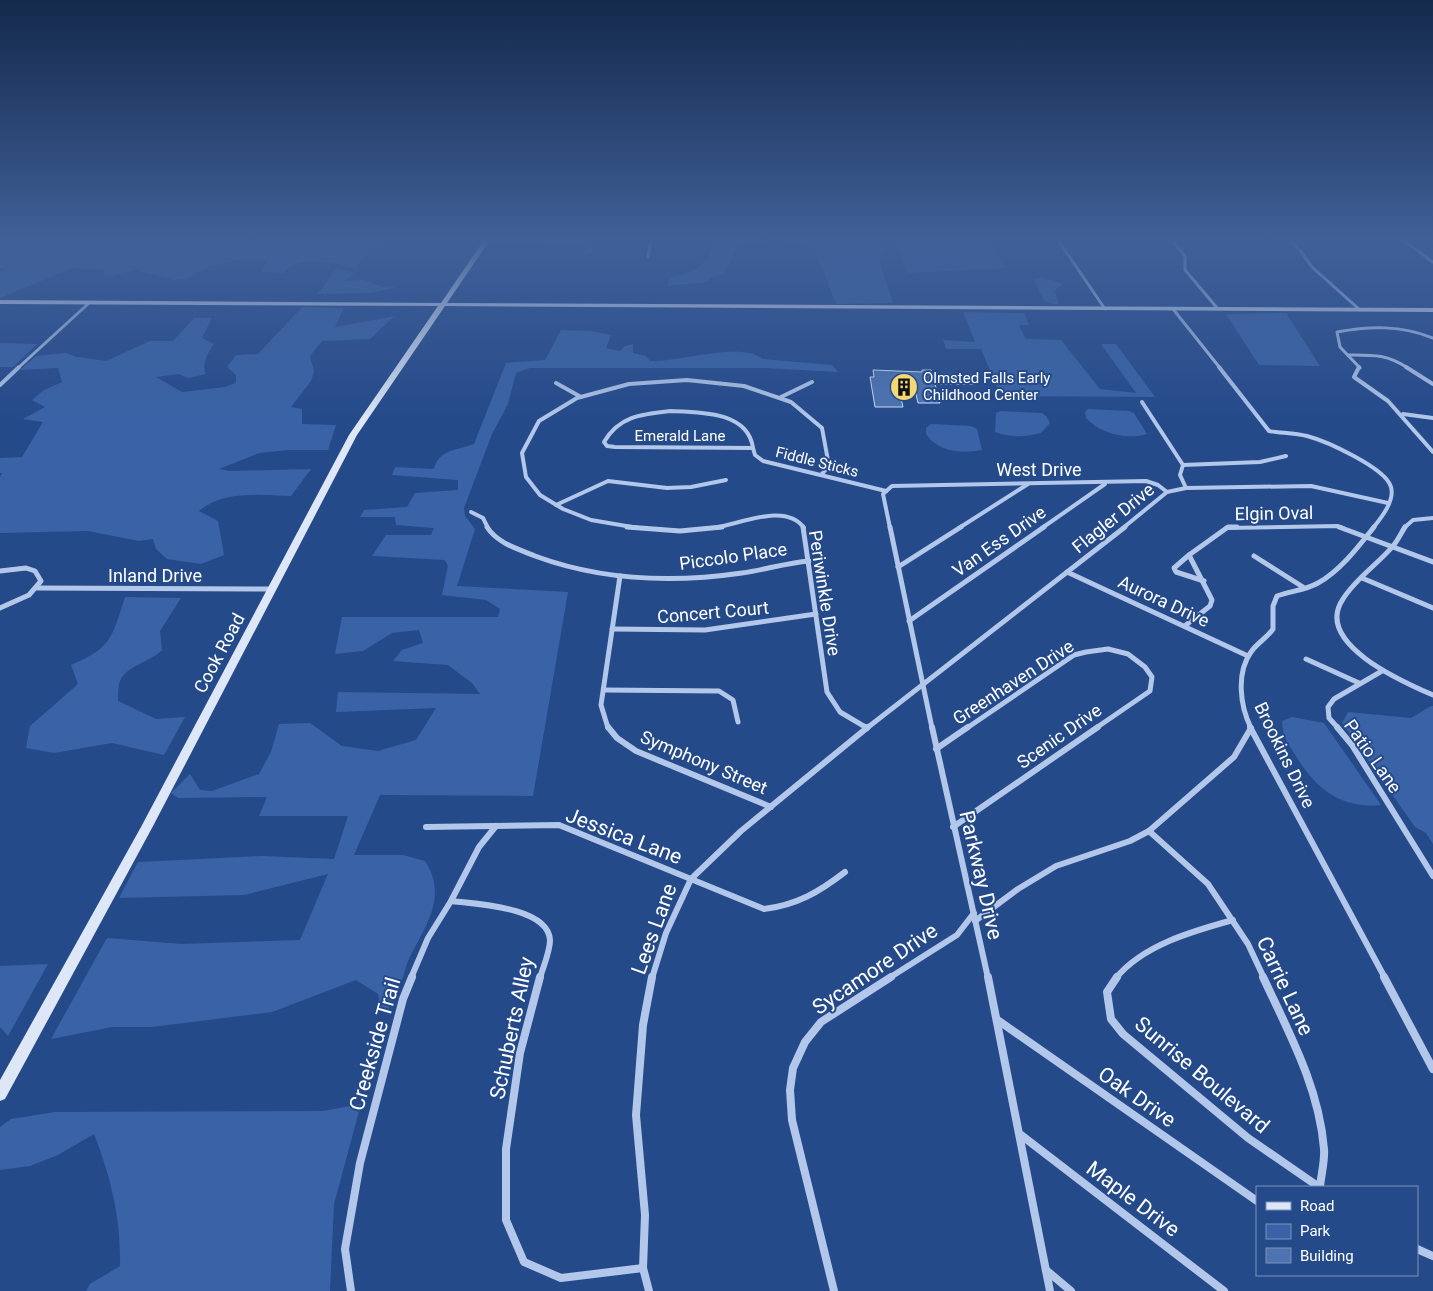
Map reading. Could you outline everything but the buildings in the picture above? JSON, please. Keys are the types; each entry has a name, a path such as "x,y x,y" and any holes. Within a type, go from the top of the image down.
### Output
{"street":[{"name":"Cook Road","path":"0,1094 154,812 353,435 411,348 447,300"},
{"path":"1099,300 1105,309"},
{"path":"1211,300 1218,309"},
{"path":"1349,300 1360,310"},
{"path":"0,302 1433,310"},
{"path":"0,385 89,303"},
{"path":"1173,309 1269,431 1314,438 1369,464 1391,485 1393,492 1386,511 1367,536 1324,579 1277,596 1271,610 1274,621 1273,629 1248,656"},
{"path":"1433,338 1418,331 1380,328 1337,332 1340,347 1360,368 1354,377 1379,391 1402,414 1433,452"},
{"path":"1348,355 1381,355 1392,358 1433,384"},
{"name":"Periwinkle Drive","path":"821,475 830,462 823,431 805,411 781,397 737,384 690,380 626,384 581,397 543,419 530,432 524,446 523,468 529,481 544,497 556,505 600,523 652,531 700,530 734,525 768,515 785,515 796,519 803,525 825,685 830,699 846,717 867,728"},
{"path":"781,397 812,382"},
{"path":"556,383 581,397"},
{"path":"1142,402 1182,464 1180,475 1186,488"},
{"name":"Fiddle Sticks","path":"607,446 604,442 606,436 622,422 654,413 687,411 709,413 732,420 748,430 752,438 755,455 763,460 886,491"},
{"path":"1402,414 1433,418"},
{"name":"Emerald Lane","path":"607,446 753,448"},
{"path":"1182,464 1260,462 1286,456"},
{"path":"556,505 600,483 608,481 622,481 667,488 691,487 726,480"},
{"name":"West Drive","path":"886,491 892,486 908,484 1153,482 1167,492"},
{"path":"898,567 1030,483"},
{"name":"Van Ess Drive","path":"909,621 1106,483"},
{"name":"Flagler Drive","path":"922,683 1067,572 1167,492 1186,488 1311,486 1388,503"},
{"name":"Parkway Drive","path":"886,491 884,494 909,621 998,1021 1050,1291"},
{"name":"Piccolo Place","path":"471,512 484,518 486,527 495,537 515,548 572,567 620,576 658,578 705,577 809,561"},
{"path":"1433,518 1420,518 1410,521 1393,546 1339,602 1336,615 1347,639 1382,671 1433,695"},
{"name":"Elgin Oval","path":"1204,581 1176,572 1174,568 1228,527 1337,526 1433,562"},
{"path":"1186,625 1210,606 1212,600 1204,581 1189,555"},
{"path":"1254,556 1303,587"},
{"path":"0,570 26,568 35,571 41,580 37,588 20,601 0,608"},
{"name":"Aurora Drive","path":"1067,572 1186,625 1248,656"},
{"name":"Symphony Street","path":"620,576 601,706 603,721 607,729 623,744 651,758 771,807"},
{"path":"1362,578 1433,608"},
{"name":"Inland Drive","path":"37,588 272,589"},
{"name":"Concert Court","path":"612,629 705,630 816,614"},
{"name":"Greenhaven Drive","path":"936,749 1074,655 1094,648 1110,648 1137,659"},
{"name":"Brookins Drive","path":"1248,656 1243,680 1243,709 1251,728 1433,1069"},
{"name":"Scenic Drive","path":"954,827 1150,691 1152,677 1146,667 1137,659"},
{"path":"1306,659 1359,683"},
{"name":"Patio Lane","path":"1382,671 1334,699 1328,707 1329,718 1352,745 1433,876"},
{"name":"Lees Lane","path":"650,1291 643,1268 645,1215 636,1115 643,1025 653,973 666,933 691,880 741,831 922,683"},
{"path":"604,690 719,691 733,700 738,722"},
{"path":"975,922 1018,889 1056,866 1130,841 1149,831 1234,757 1251,728"},
{"name":"Jessica Lane","path":"426,828 559,825 764,909 788,907 814,896 844,872"},
{"name":"Creekside Trail","path":"351,1291 345,1249 360,1164 403,999 428,938 451,901 479,847 496,826"},
{"name":"Carrie Lane","path":"1149,831 1208,884 1248,944 1306,1071 1318,1106 1324,1151 1320,1186"},
{"name":"Schuberts Alley","path":"451,901 488,904 536,918 546,927 550,941 520,1053 506,1149 506,1220 524,1262 561,1278 643,1268"},
{"name":"Sycamore Drive","path":"834,1291 792,1120 790,1090 793,1068 805,1042 821,1022 957,935 974,912"},
{"name":"Sunrise Boulevard","path":"1233,920 1204,928 1151,952 1120,973 1107,992 1111,1019 1123,1034 1158,1065 1248,1138 1319,1186"},
{"name":"Oak Drive","path":"998,1021 1256,1200"},
{"name":"Maple Drive","path":"1020,1135 1224,1291"},
{"path":"1418,1249 1433,1256"},
{"path":"1045,1270 1071,1291"}],"green space":[{"path":"835,300 892,300 893,303 836,304"},
{"path":"1045,300 1058,300 1059,304 1053,304"},
{"path":"302,307 344,308 335,327 395,316 370,339 322,341 310,356 314,372 311,381 291,407 302,409 302,424 336,425 328,450 289,450 259,453 219,469 230,471 311,469 291,496 243,495 209,504 199,511 218,521 224,555 201,564 167,559 156,549 153,539 139,541 88,531 0,533 0,477 2,473 0,473 0,458 22,457 43,422 23,419 45,407 32,400 44,390 62,382 58,368 20,370 36,356 66,353 77,357 106,361 150,341 173,341 194,318 212,318 202,338 214,344 205,362 206,374 189,378 178,374 156,377 182,392 225,387 236,383 236,375 227,367 236,355 258,354"},
{"path":"963,312 1024,313 1029,325 1019,325 1026,339 1061,340 1100,389 1136,393 1101,344 1116,344 1155,397 1001,396 981,349 946,349 943,340 975,342"},
{"path":"1286,313 1320,366 1259,365 1226,314"},
{"path":"561,330 592,331 611,335 606,348 620,351 625,346 633,344 633,353 646,356 650,361 740,352 753,354 763,359 832,365 838,372 764,368 530,368 516,373 508,404 492,434 464,508 465,516 475,529 457,586 568,592 533,796 380,795 354,855 403,855 425,861 432,875 435,887 432,912 408,961 402,980 386,1014 381,1010 378,994 356,980 272,1012 152,1027 112,1027 51,1039 107,938 181,944 300,940 328,874 244,895 119,898 138,862 262,856 334,859 348,816 259,816 267,797 178,798 171,793 190,774 200,790 212,791 259,774 271,752 279,724 310,723 342,746 378,751 416,740 436,708 336,712 338,692 480,694 472,683 448,665 393,661 402,650 423,643 419,630 392,633 363,651 335,654 342,617 498,617 500,609 486,600 442,595 448,566 445,560 372,556 386,535 431,535 434,528 396,525 395,517 360,517 364,510 407,507 415,493 458,490 458,480 392,475 395,467 434,469 436,462 444,454 474,444 506,363 545,360"},
{"path":"0,343 37,344 13,367 0,367"},
{"path":"1088,409 1129,411 1134,413 1147,434 1122,436 1106,432 1086,418 1085,412"},
{"path":"1001,411 1042,413 1050,423 1041,433 1024,436 1001,434 995,432 996,413"},
{"path":"931,424 971,426 977,429 982,450 967,452 951,450 937,445 926,434 926,428"},
{"path":"125,597 181,598 160,631 162,650 127,672 120,681 118,688 118,701 156,719 185,717 164,755 112,743 54,753 26,748 30,726 78,684 71,665 95,653 108,640 117,622"},
{"path":"1433,706 1433,844 1426,833 1415,827 1342,723 1348,712 1411,718"},
{"path":"1292,717 1324,723 1381,805 1354,804 1342,800 1321,787 1304,768 1284,736 1282,721"},
{"path":"48,964 8,1036 0,1027 0,966"},
{"path":"361,1104 334,1204 330,1291 86,1291 90,1284 120,1266 119,1231 114,1198 94,1134 58,1155 30,1166 0,1170 0,1127 11,1119 55,1112 323,1111"}],"place":[{"name":"Olmsted Falls Early Childhood Center","path":"904,387"}]}
